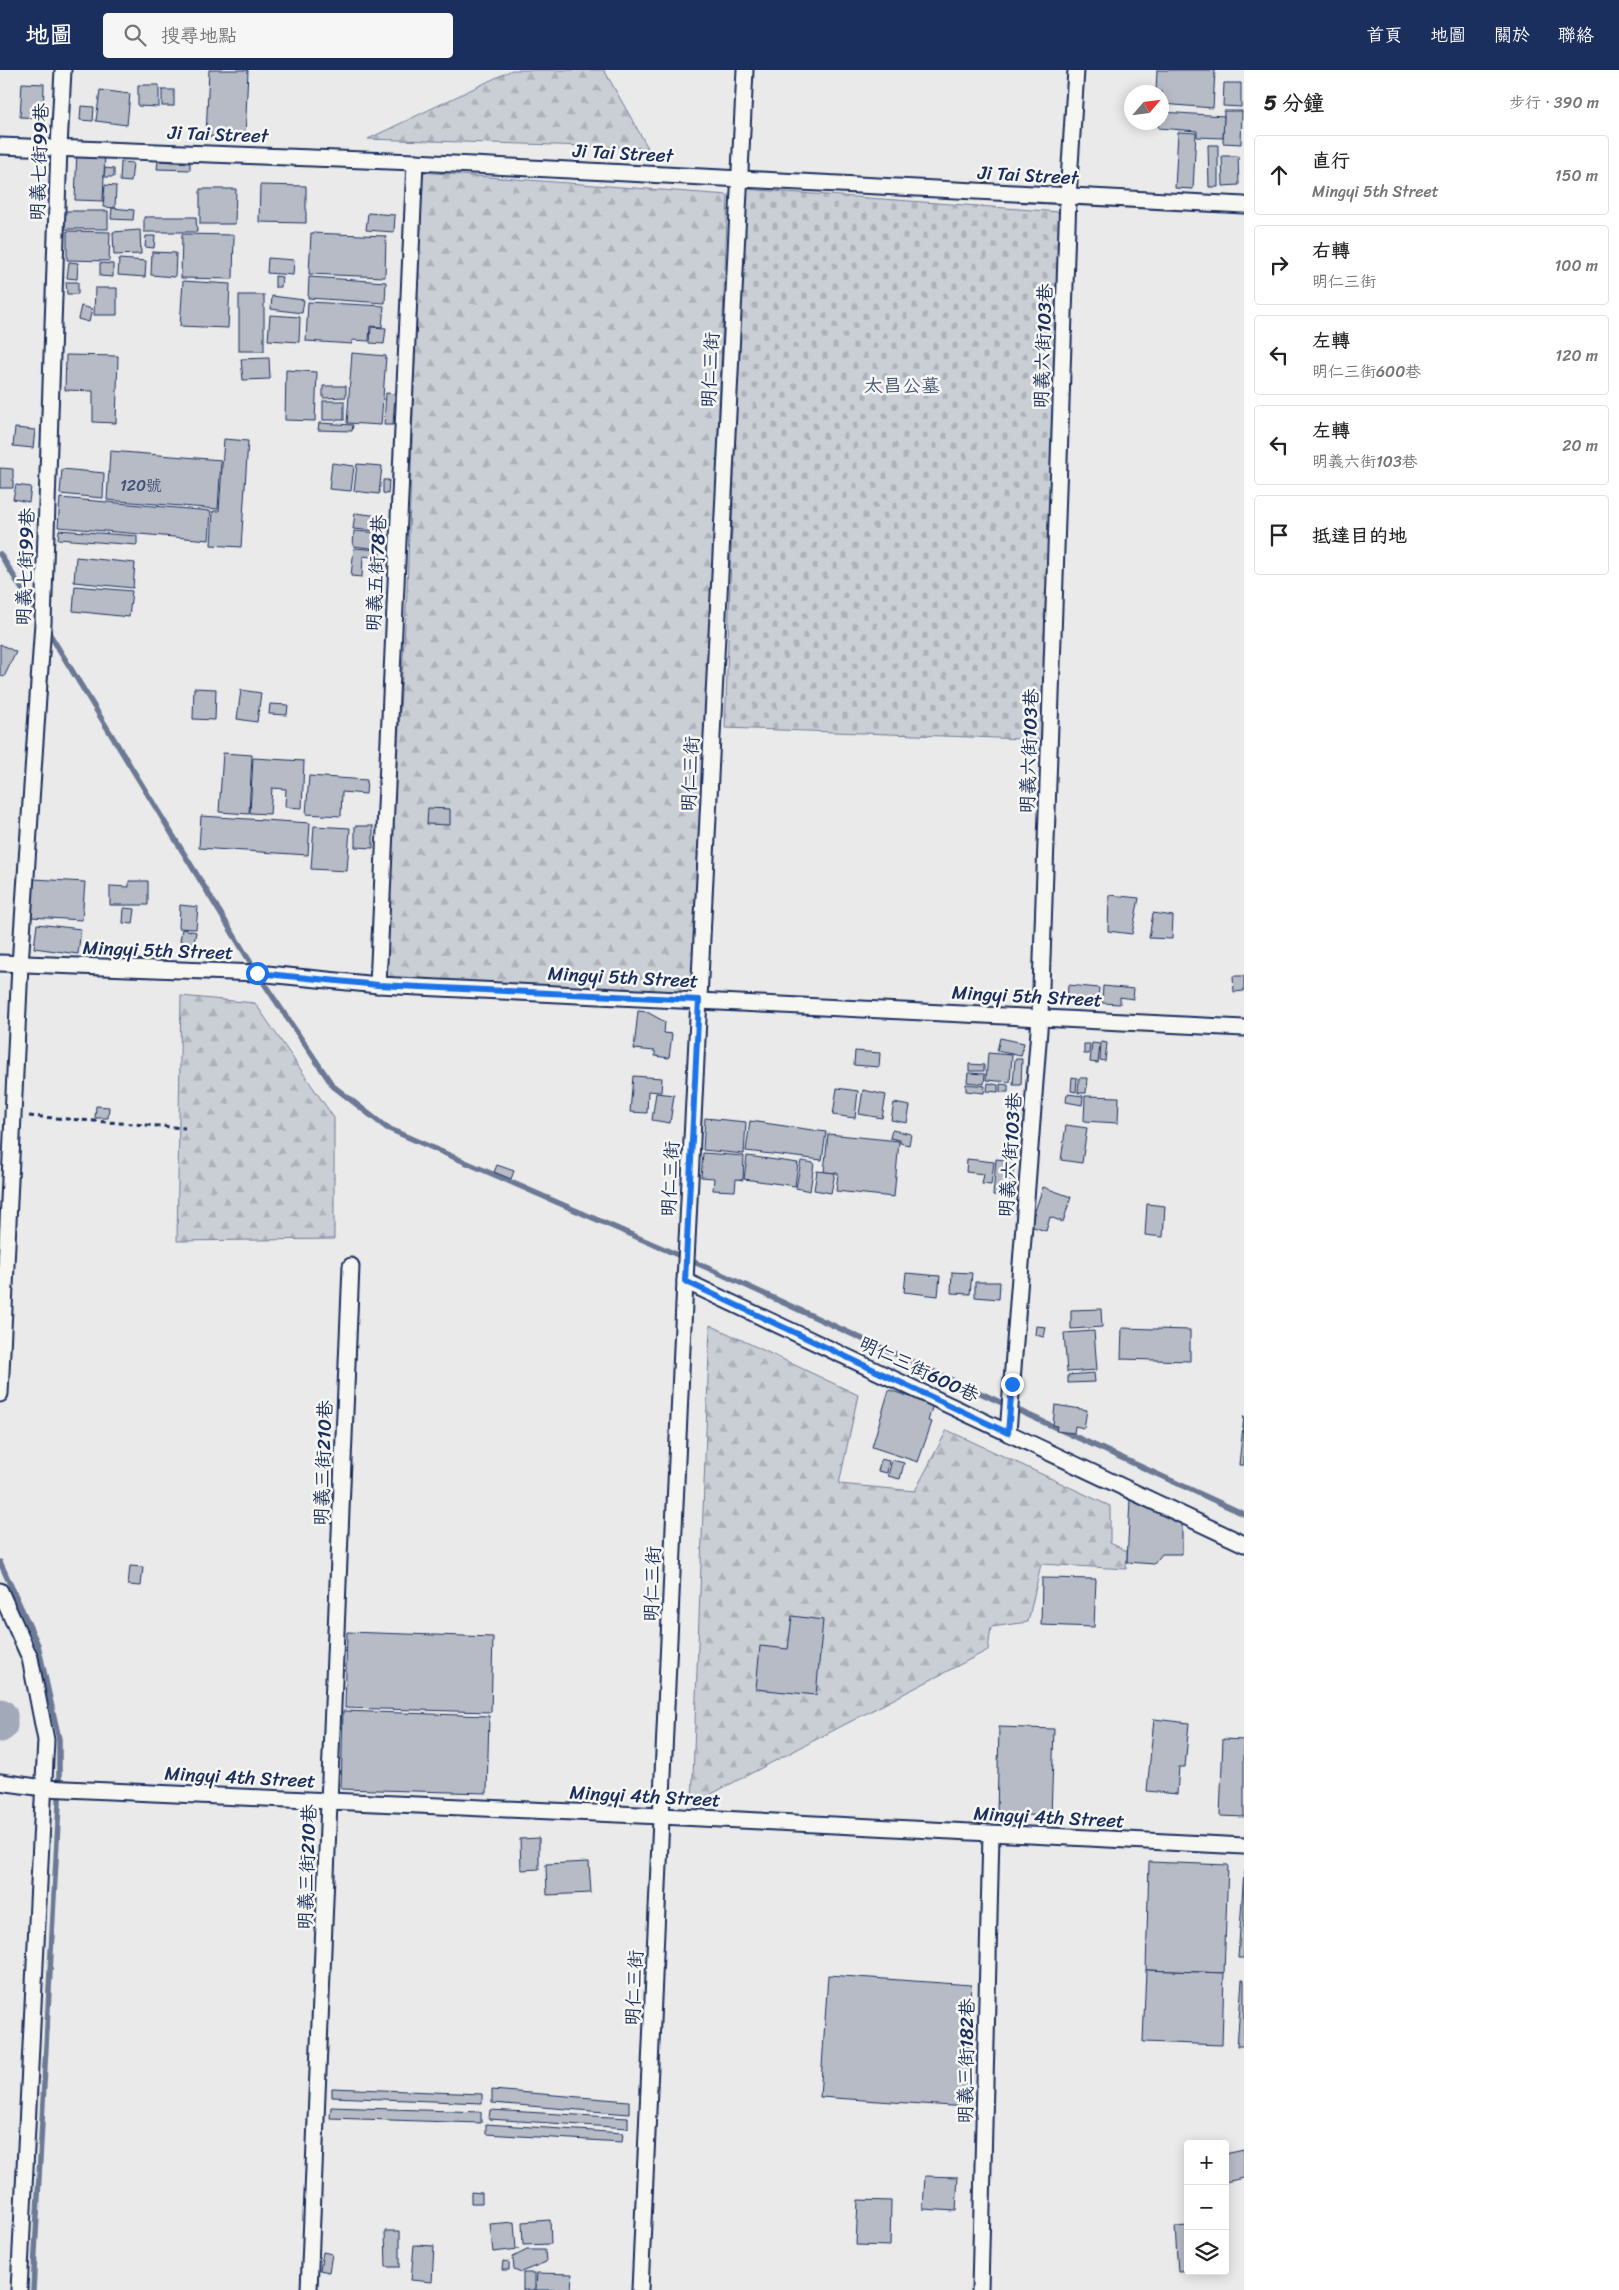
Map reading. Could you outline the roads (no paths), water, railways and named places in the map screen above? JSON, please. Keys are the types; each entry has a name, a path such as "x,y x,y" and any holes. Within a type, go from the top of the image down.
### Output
{"street":[{"name":"明義七街99巷","path":"0,1394 20,965 43,623 63,70"},
{"name":"明仁三街","path":"640,2290 686,1267 745,70"},
{"name":"明義六街103巷","path":"1008,1433 1040,1017 1068,197 1076,70"},
{"name":"Ji Tai Street","path":"0,146 415,162 1244,205"},
{"name":"明義五街78巷","path":"378,985 415,162"},
{"name":"Mingyi 5th Street","path":"0,963 257,973 378,985 1244,1028"},
{"name":"明義三街210巷","path":"309,2290 351,1266"},
{"name":"明仁三街600巷","path":"686,1267 1008,1433 1244,1544"},
{"path":"0,1591 30,1658 46,1740 19,2290"},
{"name":"Mingyi 4th Street","path":"0,1782 26,1784 44,1788 662,1816 1244,1846"},
{"name":"明義三街182巷","path":"980,2290 991,1834"}],"waterway":[{"path":"0,554 40,618"},
{"path":"46,628 257,973 333,1086 387,1128 710,1269 1244,1514"},
{"path":"0,1562 38,1645 59,1739 59,1803 33,2290"},
{"path":"0,1716 0,1725"}],"park label":[{"name":"太昌公墓","path":"902,385"}]}
